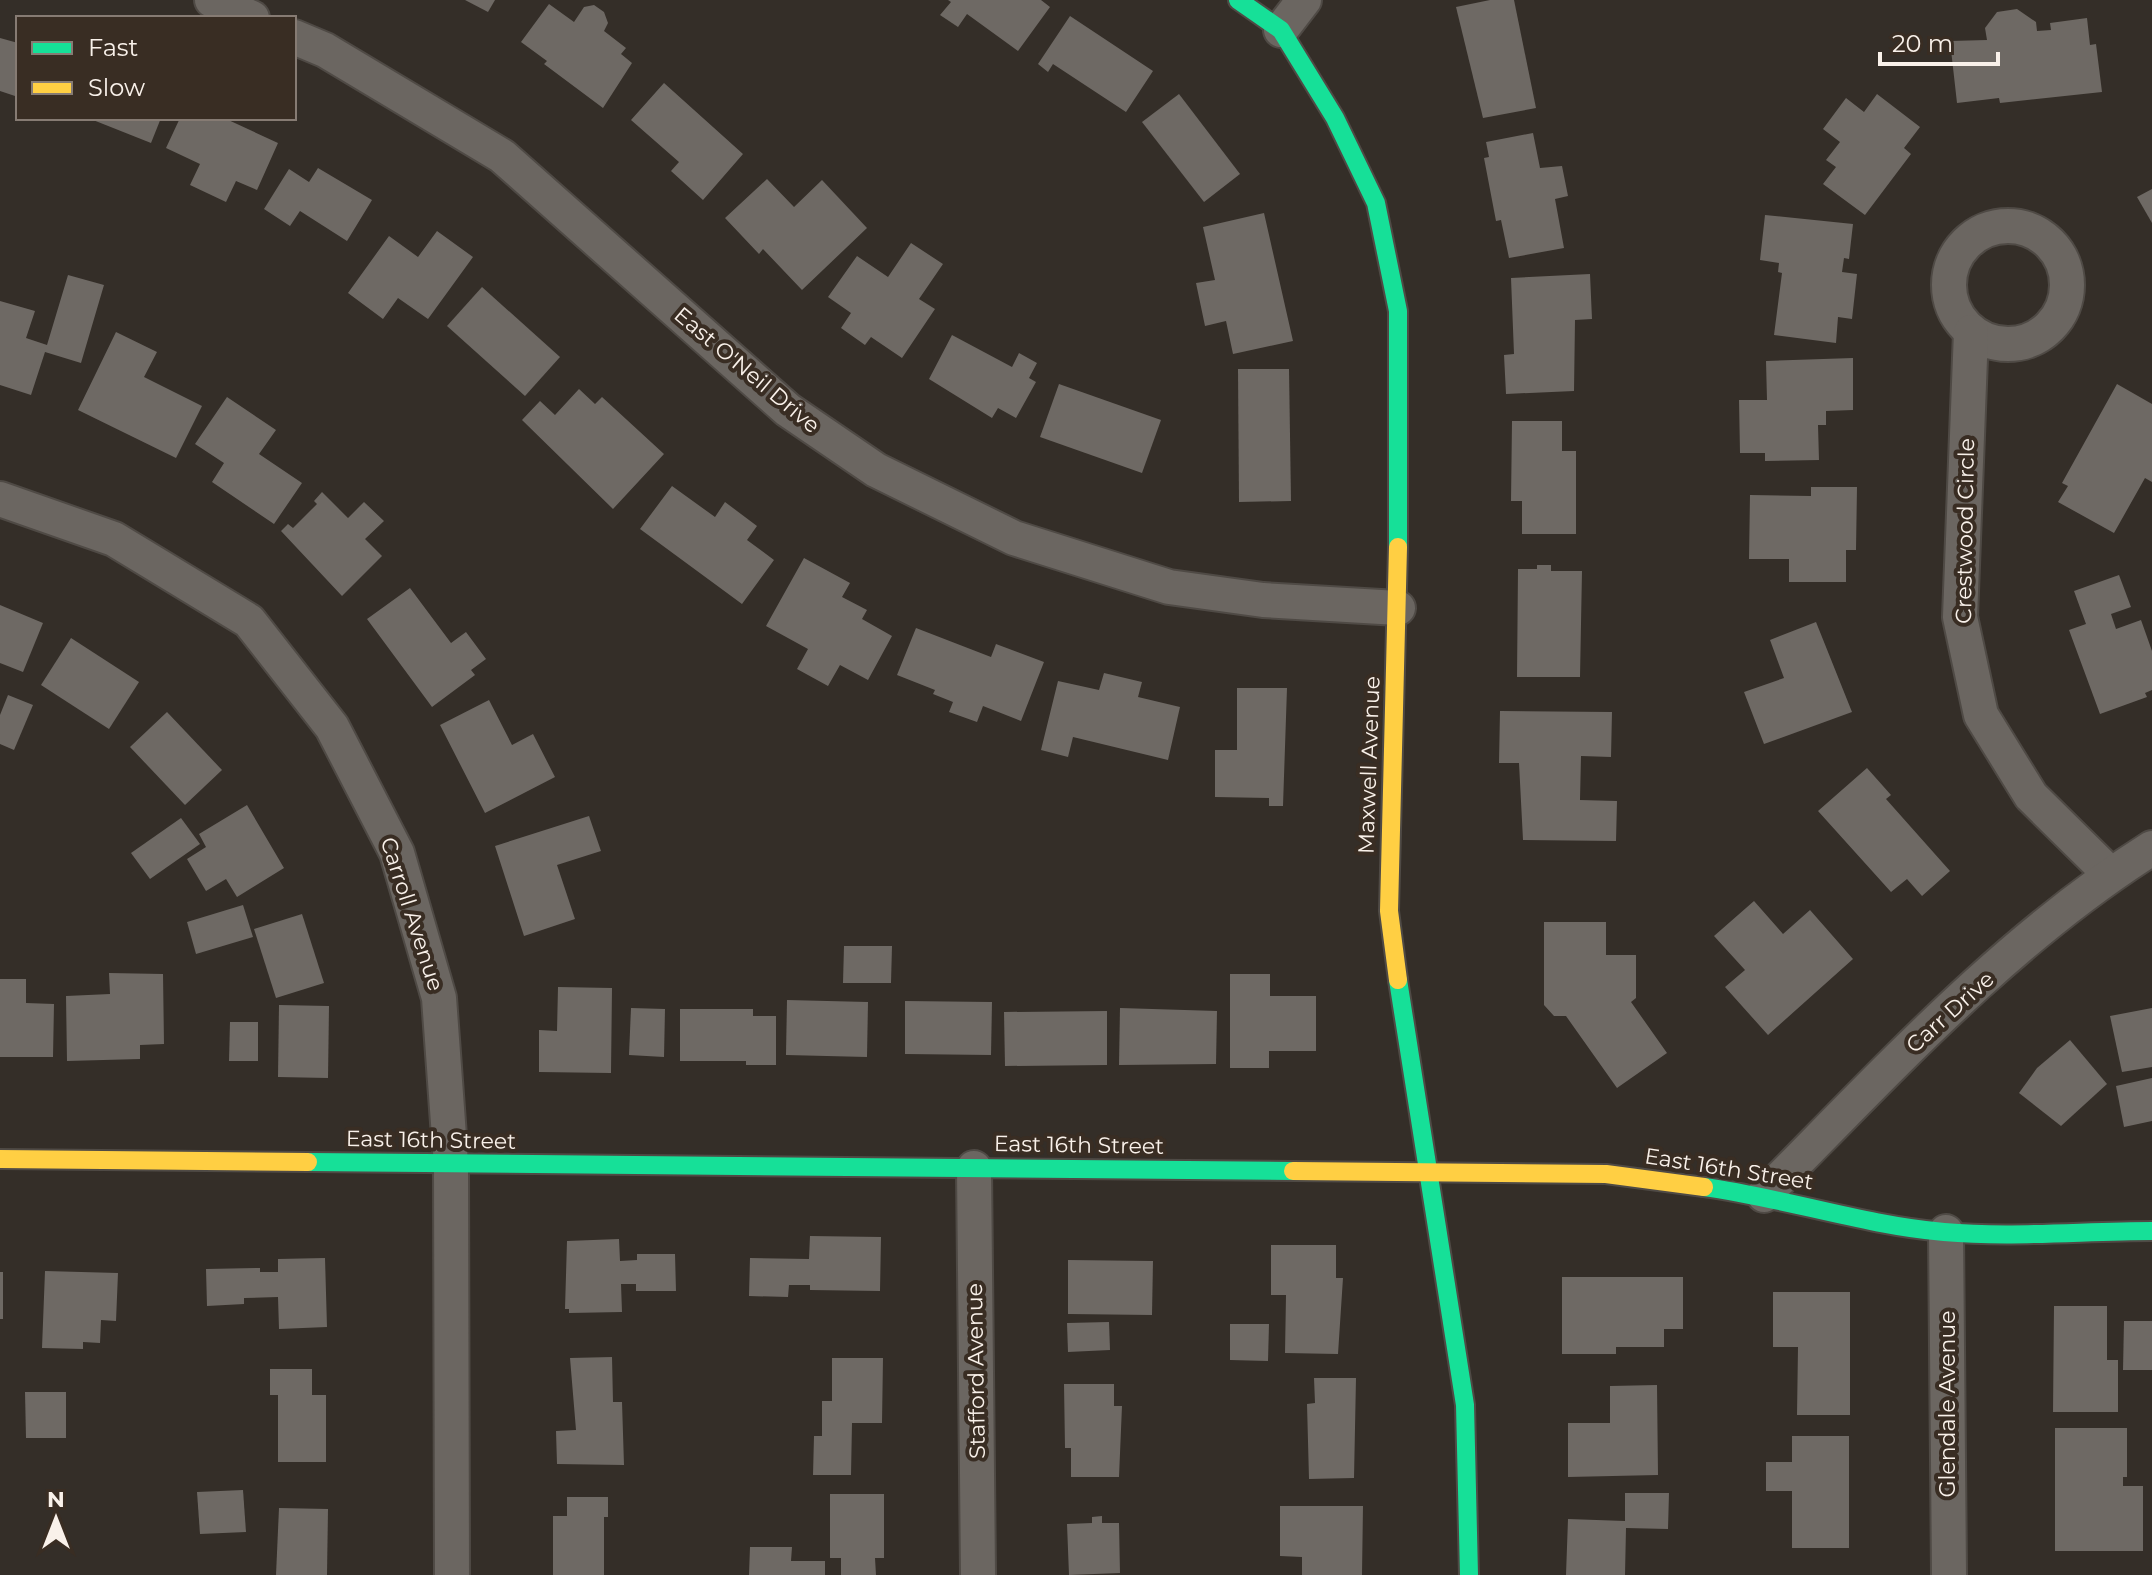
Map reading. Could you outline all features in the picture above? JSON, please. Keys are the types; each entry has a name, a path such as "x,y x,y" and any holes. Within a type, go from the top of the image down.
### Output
{"street":[{"path":"212,0 248,16"},
{"name":"Maxwell Avenue","path":"1238,0 1281,30 1335,118 1376,203 1398,311 1398,608 1389,911 1465,1405 1469,1575"},
{"path":"1281,30 1304,0"},
{"name":"East O'Neil Drive","path":"296,38 325,50 502,156 788,410 876,470 1014,538 1169,587 1263,600 1398,608"},
{"name":"Crestwood Circle","path":"1971,332 1960,617 1981,715 2031,796 2110,874"},
{"name":"Carroll Avenue","path":"0,499 114,539 249,621 332,727 397,853 439,998 451,1164 452,1575"},
{"name":"Carr Drive","path":"1764,1195 1947,1011 2110,874 2152,848"},
{"name":"East 16th Street","path":"0,1159 1606,1174 1764,1195 1883,1223 1946,1232 2152,1231"},
{"name":"Stafford Avenue","path":"974,1168 978,1575"},
{"name":"Glendale Avenue","path":"1946,1232 1949,1575"}],"building":[{"path":"465,0 495,0 488,12"},
{"path":"948,0 1041,0 1050,7 1018,51 967,14 958,27 940,15 951,2"},
{"path":"1490,0 1514,0 1536,108 1483,118 1456,7"},
{"path":"549,4 574,22 584,7 594,5 604,12 608,23 604,31 626,48 621,54 632,63 603,108 544,64 547,61 521,42"},
{"path":"2017,9 2036,22 2037,31 2051,30 2050,23 2087,18 2090,45 2096,44 2102,92 2000,103 1999,98 1957,103 1950,41 1987,40 1985,28 1997,12"},
{"path":"1070,16 1153,71 1126,112 1053,64 1048,72 1038,64"},
{"path":"0,38 16,42 16,96 0,91"},
{"path":"664,83 743,154 703,200 671,171 679,162 631,120"},
{"path":"1179,94 1240,174 1204,202 1142,122"},
{"path":"1877,94 1920,127 1904,148 1911,154 1865,215 1823,184 1836,167 1826,160 1840,142 1823,129 1846,98 1864,112"},
{"path":"93,120 160,120 151,143"},
{"path":"179,120 228,120 278,143 257,190 236,181 226,202 190,185 200,164 166,148"},
{"path":"1533,133 1540,168 1562,166 1568,196 1555,199 1564,248 1509,258 1501,220 1496,221 1484,158 1489,157 1486,142"},
{"path":"318,168 372,200 347,241 300,211 290,226 264,209 289,169 309,182"},
{"path":"767,179 794,207 822,180 867,228 802,290 763,249 759,254 725,218"},
{"path":"2152,189 2152,223 2137,197"},
{"path":"1264,213 1293,341 1233,354 1226,321 1205,326 1196,283 1215,280 1203,227"},
{"path":"1765,215 1853,224 1849,259 1844,258 1842,272 1857,274 1852,319 1838,317 1836,343 1774,335 1782,273 1778,272 1779,263 1760,260"},
{"path":"437,231 473,257 428,319 398,298 383,319 348,293 389,236 418,257"},
{"path":"911,243 943,264 919,299 935,309 902,358 871,337 865,345 841,328 851,313 828,297 857,256 888,277"},
{"path":"1590,274 1592,319 1575,320 1574,391 1506,394 1504,355 1514,354 1511,278"},
{"path":"68,275 104,285 81,363 45,352 31,395 0,385 0,301 35,311 26,338 47,345"},
{"path":"482,287 560,357 525,396 447,326"},
{"path":"116,332 157,352 144,377 202,406 176,458 78,410"},
{"path":"952,335 1012,367 1019,353 1037,363 1029,378 1036,382 1016,418 998,408 992,418 929,379"},
{"path":"1853,358 1853,410 1826,411 1826,425 1818,425 1819,460 1765,461 1765,453 1740,453 1739,400 1767,400 1766,361"},
{"path":"1238,369 1289,369 1291,501 1239,502"},
{"path":"1059,384 1161,420 1142,473 1040,437"},
{"path":"2117,384 2152,404 2152,482 2145,478 2114,533 2058,502 2068,486 2062,483"},
{"path":"579,389 595,404 602,397 664,454 613,509 522,420 540,401 555,415"},
{"path":"227,397 276,430 259,454 302,483 274,524 212,482 224,463 195,444"},
{"path":"1512,421 1562,421 1562,451 1576,451 1576,534 1522,534 1522,501 1511,501"},
{"path":"672,486 715,517 725,502 757,526 747,540 774,560 742,604 640,529"},
{"path":"1811,487 1857,487 1856,550 1846,550 1846,582 1789,582 1789,559 1749,559 1750,495 1811,496"},
{"path":"322,492 348,518 364,502 384,521 365,539 382,556 342,596 281,531 288,524 293,528 317,504 314,501"},
{"path":"804,558 850,583 842,597 867,610 862,619 892,636 868,680 840,665 828,686 797,669 808,649 766,626"},
{"path":"1537,565 1551,565 1551,571 1582,571 1580,677 1517,677 1518,569 1537,569"},
{"path":"2119,575 2131,607 2111,614 2116,629 2141,620 2152,651 2152,690 2145,693 2147,697 2100,714 2069,630 2086,624 2074,591"},
{"path":"410,588 451,643 466,632 486,659 471,670 475,675 432,707 367,619"},
{"path":"0,605 43,623 23,672 0,663"},
{"path":"1816,622 1852,712 1764,744 1744,692 1784,678 1770,640"},
{"path":"916,628 991,657 996,644 1044,662 1021,721 983,706 977,722 949,712 953,702 933,694 935,690 897,675"},
{"path":"71,638 139,682 109,729 41,685"},
{"path":"1104,673 1142,682 1138,697 1180,707 1168,760 1073,737 1068,757 1041,750 1058,681 1099,690"},
{"path":"1237,688 1287,688 1283,806 1269,806 1269,798 1215,797 1215,750 1237,750"},
{"path":"8,695 33,705 14,750 0,744 0,715"},
{"path":"489,700 512,745 533,734 555,777 485,813 440,725"},
{"path":"1500,711 1612,712 1611,757 1581,756 1580,800 1617,801 1616,841 1523,840 1519,763 1499,763"},
{"path":"167,712 222,770 185,805 130,747"},
{"path":"1867,768 1891,795 1886,799 1950,871 1922,896 1907,879 1891,892 1818,811"},
{"path":"247,805 284,868 237,897 226,879 206,891 187,859 206,847 199,834"},
{"path":"589,816 601,851 557,865 575,919 524,936 495,846"},
{"path":"181,818 200,844 150,879 131,853"},
{"path":"1754,901 1783,934 1810,910 1853,959 1768,1035 1725,987 1745,970 1714,936"},
{"path":"243,905 253,937 196,954 187,922"},
{"path":"302,914 324,983 276,998 254,929"},
{"path":"1544,922 1606,922 1606,955 1636,955 1636,998 1631,1002 1667,1053 1617,1088 1566,1016 1554,1016 1544,1005"},
{"path":"844,946 892,946 891,983 843,983"},
{"path":"109,973 163,974 164,1044 140,1045 140,1059 67,1061 66,996 110,994"},
{"path":"1230,974 1270,974 1270,996 1316,996 1316,1051 1269,1051 1269,1068 1230,1068"},
{"path":"0,979 26,979 26,1003 54,1004 53,1057 0,1057"},
{"path":"558,987 612,988 611,1073 539,1072 539,1030 557,1031"},
{"path":"787,1000 868,1002 867,1057 786,1055"},
{"path":"905,1001 992,1002 991,1055 905,1054"},
{"path":"279,1005 329,1006 328,1078 278,1077"},
{"path":"631,1008 665,1009 664,1057 629,1055"},
{"path":"1120,1008 1217,1011 1216,1064 1119,1065"},
{"path":"2152,1008 2152,1067 2122,1072 2110,1016"},
{"path":"680,1009 753,1009 753,1016 776,1016 776,1065 746,1065 746,1061 680,1061"},
{"path":"1107,1011 1107,1065 1005,1066 1004,1012"},
{"path":"230,1022 258,1022 258,1061 229,1061"},
{"path":"2070,1040 2107,1084 2061,1126 2019,1093 2037,1068"},
{"path":"2152,1078 2152,1121 2124,1127 2116,1086"},
{"path":"810,1236 881,1237 880,1291 810,1290 810,1285 789,1285 788,1297 749,1296 750,1258 809,1259"},
{"path":"619,1239 620,1261 637,1260 637,1254 675,1254 676,1291 636,1291 636,1284 621,1284 622,1312 569,1313 569,1309 565,1309 567,1241"},
{"path":"1271,1245 1336,1245 1336,1278 1343,1278 1338,1354 1285,1353 1286,1295 1271,1295"},
{"path":"325,1258 327,1327 279,1329 278,1297 244,1298 244,1304 207,1306 206,1269 260,1268 260,1272 278,1272 278,1259"},
{"path":"1068,1260 1153,1261 1152,1315 1068,1314"},
{"path":"45,1271 118,1273 116,1321 101,1320 100,1343 83,1342 83,1349 42,1348"},
{"path":"0,1272 3,1272 3,1319 0,1319"},
{"path":"1562,1277 1683,1277 1683,1329 1664,1329 1664,1347 1616,1347 1616,1354 1562,1354"},
{"path":"1773,1292 1850,1292 1850,1415 1797,1415 1798,1347 1773,1347"},
{"path":"2054,1306 2107,1306 2107,1360 2118,1360 2118,1412 2053,1412"},
{"path":"2124,1321 2152,1321 2152,1370 2123,1370"},
{"path":"1109,1322 1110,1350 1068,1352 1067,1323"},
{"path":"1230,1324 1269,1324 1268,1361 1230,1360"},
{"path":"612,1357 613,1402 622,1402 624,1465 557,1464 556,1431 576,1430 570,1358"},
{"path":"832,1358 883,1358 882,1423 852,1423 851,1475 813,1475 814,1436 822,1436 822,1401 832,1401"},
{"path":"270,1369 312,1369 312,1395 326,1395 326,1462 278,1462 278,1395 270,1395"},
{"path":"1314,1378 1356,1378 1354,1478 1309,1479 1307,1404 1315,1403"},
{"path":"1064,1384 1114,1384 1114,1406 1122,1406 1119,1477 1071,1477 1071,1448 1065,1448"},
{"path":"1657,1385 1658,1475 1568,1477 1568,1423 1610,1423 1610,1386"},
{"path":"25,1392 66,1392 66,1438 26,1438"},
{"path":"2055,1428 2127,1428 2127,1477 2123,1477 2123,1486 2143,1486 2143,1551 2055,1551"},
{"path":"1792,1436 1849,1436 1849,1548 1792,1548 1792,1491 1766,1491 1766,1462 1792,1462"},
{"path":"243,1490 246,1532 200,1534 197,1492"},
{"path":"1625,1493 1669,1493 1668,1529 1626,1528 1625,1575 1566,1575 1568,1519 1625,1521"},
{"path":"830,1494 884,1494 884,1558 875,1558 876,1575 841,1575 841,1558 830,1558"},
{"path":"567,1497 608,1497 608,1517 604,1517 604,1575 553,1575 553,1516 567,1516"},
{"path":"1280,1506 1363,1506 1362,1575 1302,1575 1302,1557 1280,1556"},
{"path":"279,1508 328,1509 327,1575 276,1575"},
{"path":"1102,1516 1102,1523 1119,1523 1120,1573 1069,1575 1067,1524 1092,1523 1092,1517"},
{"path":"750,1547 792,1547 791,1561 825,1561 825,1575 749,1575"}],"traffic: fast":[{"path":"1238,0 1281,30 1335,118 1376,203 1398,311 1398,547"},
{"path":"1398,980 1465,1405 1469,1575"},
{"path":"308,1162 1293,1171"},
{"path":"1704,1187 1884,1224 1944,1232 2152,1231"}],"traffic: slow":[{"path":"1398,547 1389,911 1398,980"},
{"path":"0,1159 308,1162"},
{"path":"1293,1171 1606,1174 1704,1187"}]}
